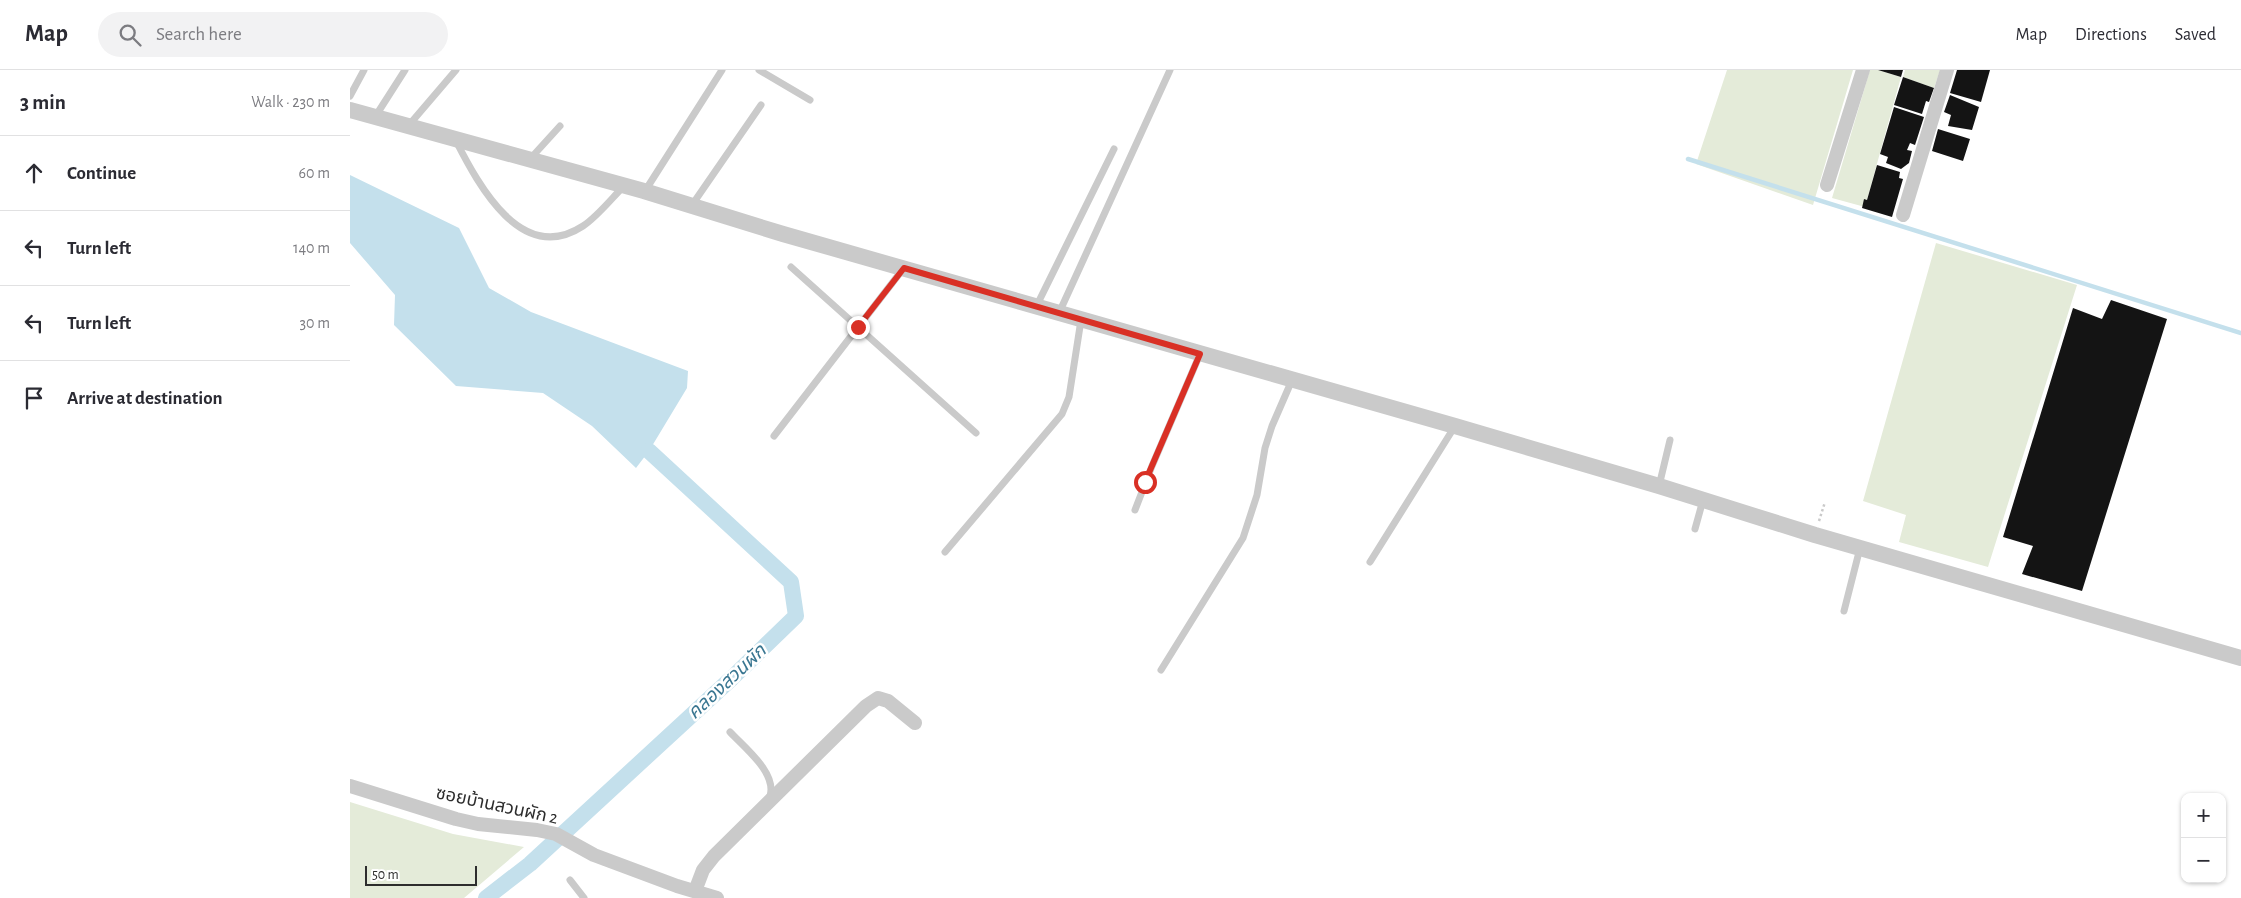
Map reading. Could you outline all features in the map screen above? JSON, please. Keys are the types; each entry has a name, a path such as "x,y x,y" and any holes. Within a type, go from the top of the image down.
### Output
{"street":[{"path":"1827,185 1863,70"},
{"path":"1903,216 1947,70"},
{"path":"350,110 644,191 783,234 1455,426 1659,486 1815,535 2241,658"},
{"path":"695,891 704,870 714,856 866,706 878,698 888,701 915,723"},
{"name":"ซอยบ้านสวนผัก 2","path":"350,786 456,819 478,824 537,830 556,834 569,843 594,855 717,898"}],"lane":[{"path":"350,96 364,70"},
{"path":"375,118 405,70"},
{"path":"407,127 456,70"},
{"path":"644,191 722,70"},
{"path":"759,70 810,100"},
{"path":"1059,313 1170,70"},
{"path":"692,206 761,106"},
{"path":"530,159 560,126"},
{"path":"455,140 476,180 493,203 512,222 531,234 558,238 584,226 624,186"},
{"path":"1037,306 1114,149"},
{"path":"791,267 976,433"},
{"path":"774,436 904,268"},
{"path":"946,552 1062,414 1069,397 1081,320"},
{"path":"1135,510 1200,354"},
{"path":"1161,670 1242,538 1257,495 1265,448 1292,380"},
{"path":"1370,562 1455,426"},
{"path":"1659,486 1670,440"},
{"path":"1695,530 1703,500"},
{"path":"1844,611 1860,548"},
{"path":"730,732 769,777 773,787 768,803"},
{"path":"570,880 584,898"}],"path":[{"path":"1815,535 1825,502"}],"green space":[{"path":"1727,70 1853,70 1813,205 1696,164"},
{"path":"1870,70 1878,70 1901,77 1865,207 1832,198"},
{"path":"1905,70 1940,70 1934,88 1903,77"},
{"path":"1936,243 2077,285 1988,567 1899,542 1906,515 1863,501"},
{"path":"350,802 453,834 524,847 464,898 350,898"}],"water":[{"path":"350,175 459,228 489,288 531,312 688,371 687,388 649,451 636,468 592,426 543,393 456,386 394,325 395,295 350,243"}],"building":[{"path":"1878,70 1903,70 1901,77"},
{"path":"1957,70 1990,70 1981,102 1950,93"},
{"path":"1903,77 1934,88 1929,102 1926,101 1922,114 1894,105"},
{"path":"1950,95 1979,107 1972,130 1948,126 1951,115 1944,112"},
{"path":"1894,107 1924,117 1915,145 1910,143 1907,150 1912,151 1909,163 1901,169 1886,163 1888,157 1880,154"},
{"path":"1938,129 1970,139 1963,161 1932,151"},
{"path":"1877,165 1900,172 1899,178 1903,179 1892,217 1862,208 1864,199 1867,200"},
{"path":"2111,300 2167,319 2082,591 2022,574 2033,546 2003,537 2073,308 2102,319"}],"waterway":[{"path":"1688,159 2241,333"},
{"name":"คลองสวนผัก","path":"486,898 530,864 732,678 796,616 791,582 649,451"}],"route":[{"path":"858,327 904,268 1200,354 1145,482"}]}
